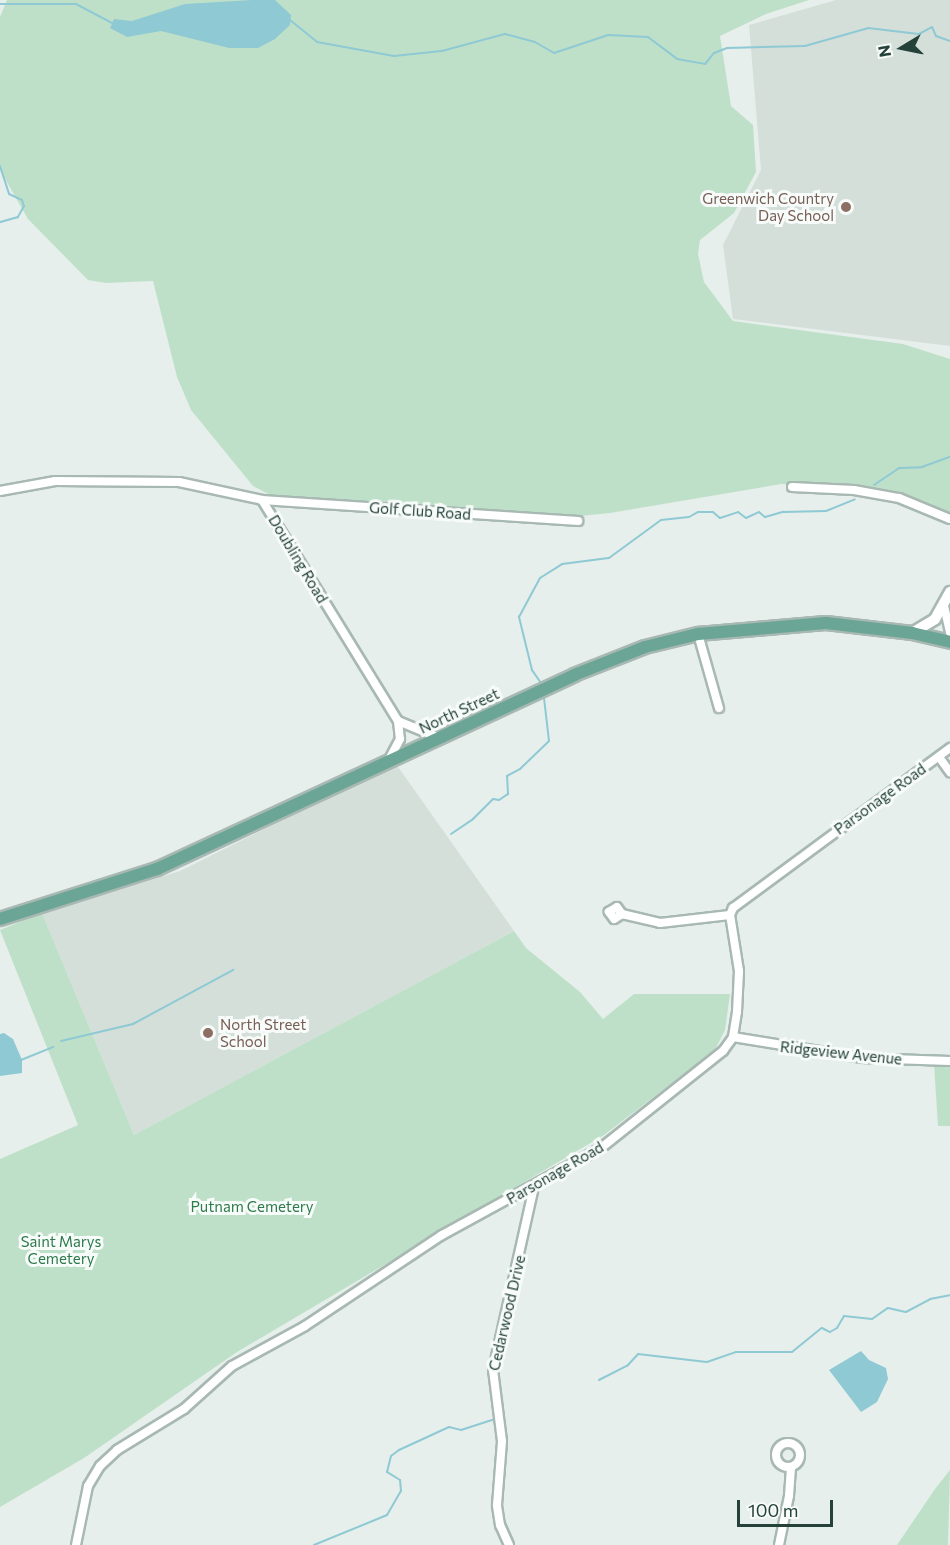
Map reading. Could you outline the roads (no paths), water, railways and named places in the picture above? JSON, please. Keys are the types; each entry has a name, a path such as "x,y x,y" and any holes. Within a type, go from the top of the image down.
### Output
{"main road":[{"name":"North Street","path":"0,920 157,869 389,760 617,657 698,634 826,623 912,633 950,642"}],"street":[{"name":"Doubling Road","path":"0,491 56,481 178,482 262,500 398,721"},
{"path":"792,487 898,498 950,519"},
{"name":"Golf Club Road","path":"262,500 579,521"},
{"path":"912,633 935,619 950,592"},
{"path":"944,606 950,632"},
{"path":"698,634 719,708"},
{"path":"398,721 425,735 439,737"},
{"path":"389,760 400,739 398,721"},
{"name":"Parsonage Road","path":"730,915 740,900 950,748"},
{"path":"939,757 950,772"},
{"path":"621,914 660,923 681,924 730,915 739,971 733,1037"},
{"name":"Parsonage Road","path":"76,1545 88,1486 100,1466 117,1450 184,1409 232,1366 305,1326 442,1235 534,1187 628,1129 723,1051 733,1037"},
{"name":"Ridgeview Avenue","path":"733,1037 862,1058 950,1060"},
{"name":"Cedarwood Drive","path":"509,1545 500,1525 497,1505 502,1441 493,1370 534,1187"},
{"path":"778,1545 789,1496 791,1467"}],"water":[{"path":"275,0 291,15 290,25 275,39 258,48 229,48 161,31 127,37 110,28 114,19 132,21 185,4"},
{"path":"4,1033 13,1039 22,1060 22,1073 0,1076 0,1034"},
{"path":"861,1351 869,1360 886,1368 888,1379 877,1402 861,1412 829,1370"}],"waterway":[{"path":"0,4 76,4 112,23"},
{"path":"290,20 317,42 394,56 442,51 505,34 535,42 554,53 608,35 648,37 677,59 705,64 714,53 727,48 805,46 868,28 919,34 932,27 936,36 950,41"},
{"path":"0,166 9,194 22,200 24,206 18,217 0,222"},
{"path":"874,485 899,468 922,467 950,457"},
{"path":"541,683 532,670 519,617 540,578 562,564 609,558 661,520 689,517 698,512 713,512 720,518 738,512 746,518 759,512 765,517 783,512 826,511 855,499"},
{"path":"451,834 473,819 493,799 499,800 508,794 507,776 520,769 549,741 544,698"},
{"path":"61,1041 133,1024 233,970"},
{"path":"21,1060 53,1047"},
{"path":"599,1380 627,1366 638,1354 707,1362 736,1352 792,1352 822,1328 830,1332 837,1328 844,1316 872,1319 888,1308 906,1312 930,1299 950,1295"},
{"path":"314,1545 387,1515 401,1491 400,1480 387,1472 391,1456 399,1450 449,1427 461,1430 494,1419"}],"place":[{"name":"Greenwich Country Day School","path":"846,207"},
{"name":"North Street School","path":"208,1033"}],"park label":[{"name":"Putnam Cemetery","path":"252,1207"},
{"name":"Saint Marys Cemetery","path":"61,1250"}]}
